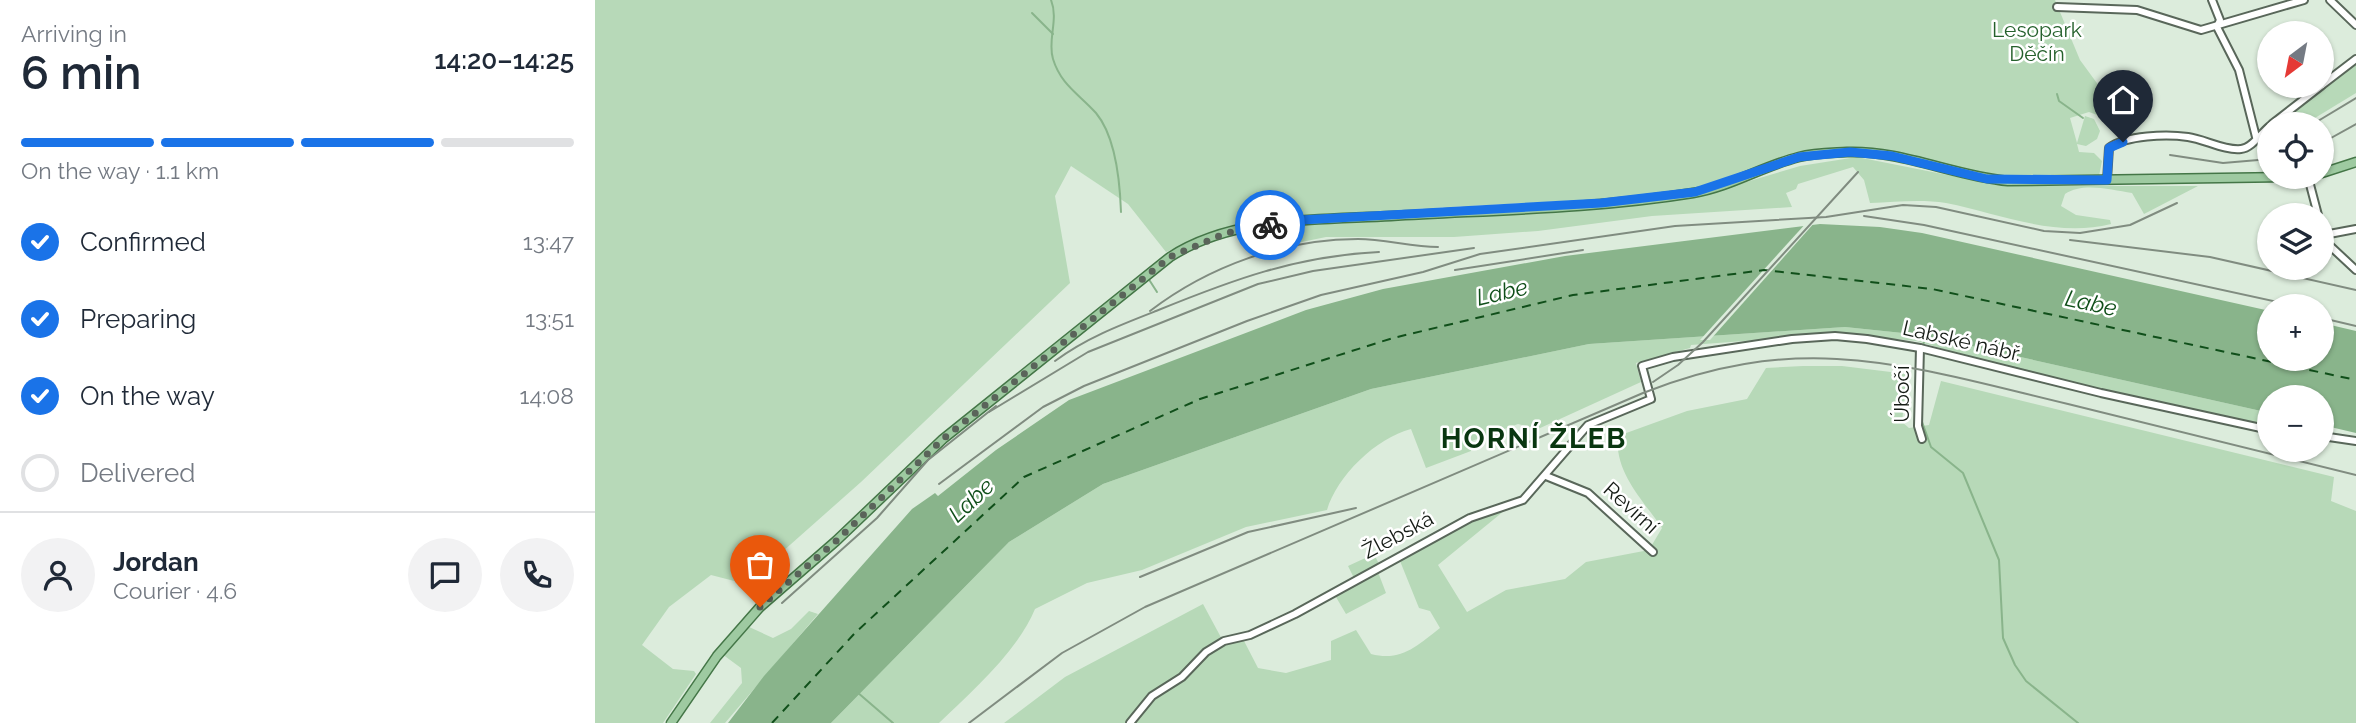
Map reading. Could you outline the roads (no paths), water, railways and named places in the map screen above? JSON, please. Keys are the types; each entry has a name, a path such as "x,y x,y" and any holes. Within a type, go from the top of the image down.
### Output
{"main road":[{"path":"671,723 743,624 919,460 1170,257 1201,241 1226,233 1301,220 1601,203 1695,192 1799,157 1850,152 1892,156 1966,176 2008,181 2257,178"},
{"path":"2334,169 2356,162"}],"street":[{"path":"2066,0 2057,7 2137,10 2201,30 2304,0"},
{"path":"2212,0 2220,20 2217,27"},
{"path":"2330,0 2356,25"},
{"path":"2107,180 2109,148 2123,142 2187,136 2240,150 2251,146 2256,137 2239,70 2217,27"},
{"path":"2335,75 2356,59"},
{"path":"2288,112 2305,98"},
{"path":"2334,233 2356,229"},
{"path":"2334,250 2356,270"},
{"name":"Labské nábř.","path":"1642,366 1673,357 1792,338 1835,336 1920,348 2101,393 2257,427"},
{"name":"Úbočí","path":"1920,348 1918,426 1922,439"},
{"name":"Žlebská","path":"1131,723 1152,696 1182,677 1206,652 1224,641 1250,635 1295,614 1470,518 1523,500 1588,425 1651,399 1642,366"},
{"path":"2334,438 2356,441"},
{"name":"Revírní","path":"1546,476 1588,493 1653,552"}],"water":[{"name":"Labe","path":"1820,224 1880,227 1922,233 2257,308 2257,371 2334,371 2334,326 2356,331 2356,433 2334,428 2334,385 2257,385 2257,410 1922,335 1845,327 1589,344 1371,389 1103,484 1009,542 831,723 728,723 764,676 912,509 935,493 938,496 996,450 1069,400 1306,310 1383,289 1565,256"}],"waterway":[{"path":"1051,0 1054,15 1051,45 1053,59 1066,83 1103,123 1118,174 1121,212"},
{"path":"1032,13 1053,34"},
{"path":"2057,94 2059,101 2083,118"},
{"path":"1148,278 1157,292"},
{"path":"1923,347 1925,335"},
{"path":"1921,419 1931,447 1963,473 1999,560 2003,638 2015,665 2026,681 2078,723"},
{"path":"857,692 893,723"}],"railway":[{"path":"2333,112 2356,98"},
{"path":"2334,136 2356,124"},
{"path":"2170,155 2223,163 2257,160"},
{"path":"1653,382 1678,365 1703,342 1858,172"},
{"path":"939,484 1043,407 1084,386 1247,321 1321,295 1423,272 1480,254 1675,226 1826,217 1903,205 1936,207 2044,231 2080,233 2130,225 2177,203"},
{"path":"1864,216 1924,225 2257,298"},
{"path":"1150,311 1222,268 1275,250 1330,240 1358,239 1438,247"},
{"path":"2070,240 2210,257 2356,290"},
{"path":"989,412 1088,352 1258,284 1313,271 1474,248"},
{"path":"1455,270 1583,250"},
{"path":"1055,361 1079,345 1116,327 1238,280 1292,264 1349,254 1379,252"},
{"path":"2334,321 2356,326"},
{"path":"969,723 1062,653 1145,607 1643,393 1701,374 1755,362 1806,358 1856,360 1906,367 1957,377 2356,475"},
{"path":"782,603 877,518 928,460 996,406"},
{"path":"1140,577 1248,532 1356,508"}],"district":[{"name":"HORNÍ ŽLEB","path":"1534,438"}],"park label":[{"name":"Lesopark Děčín","path":"2037,42"}]}
